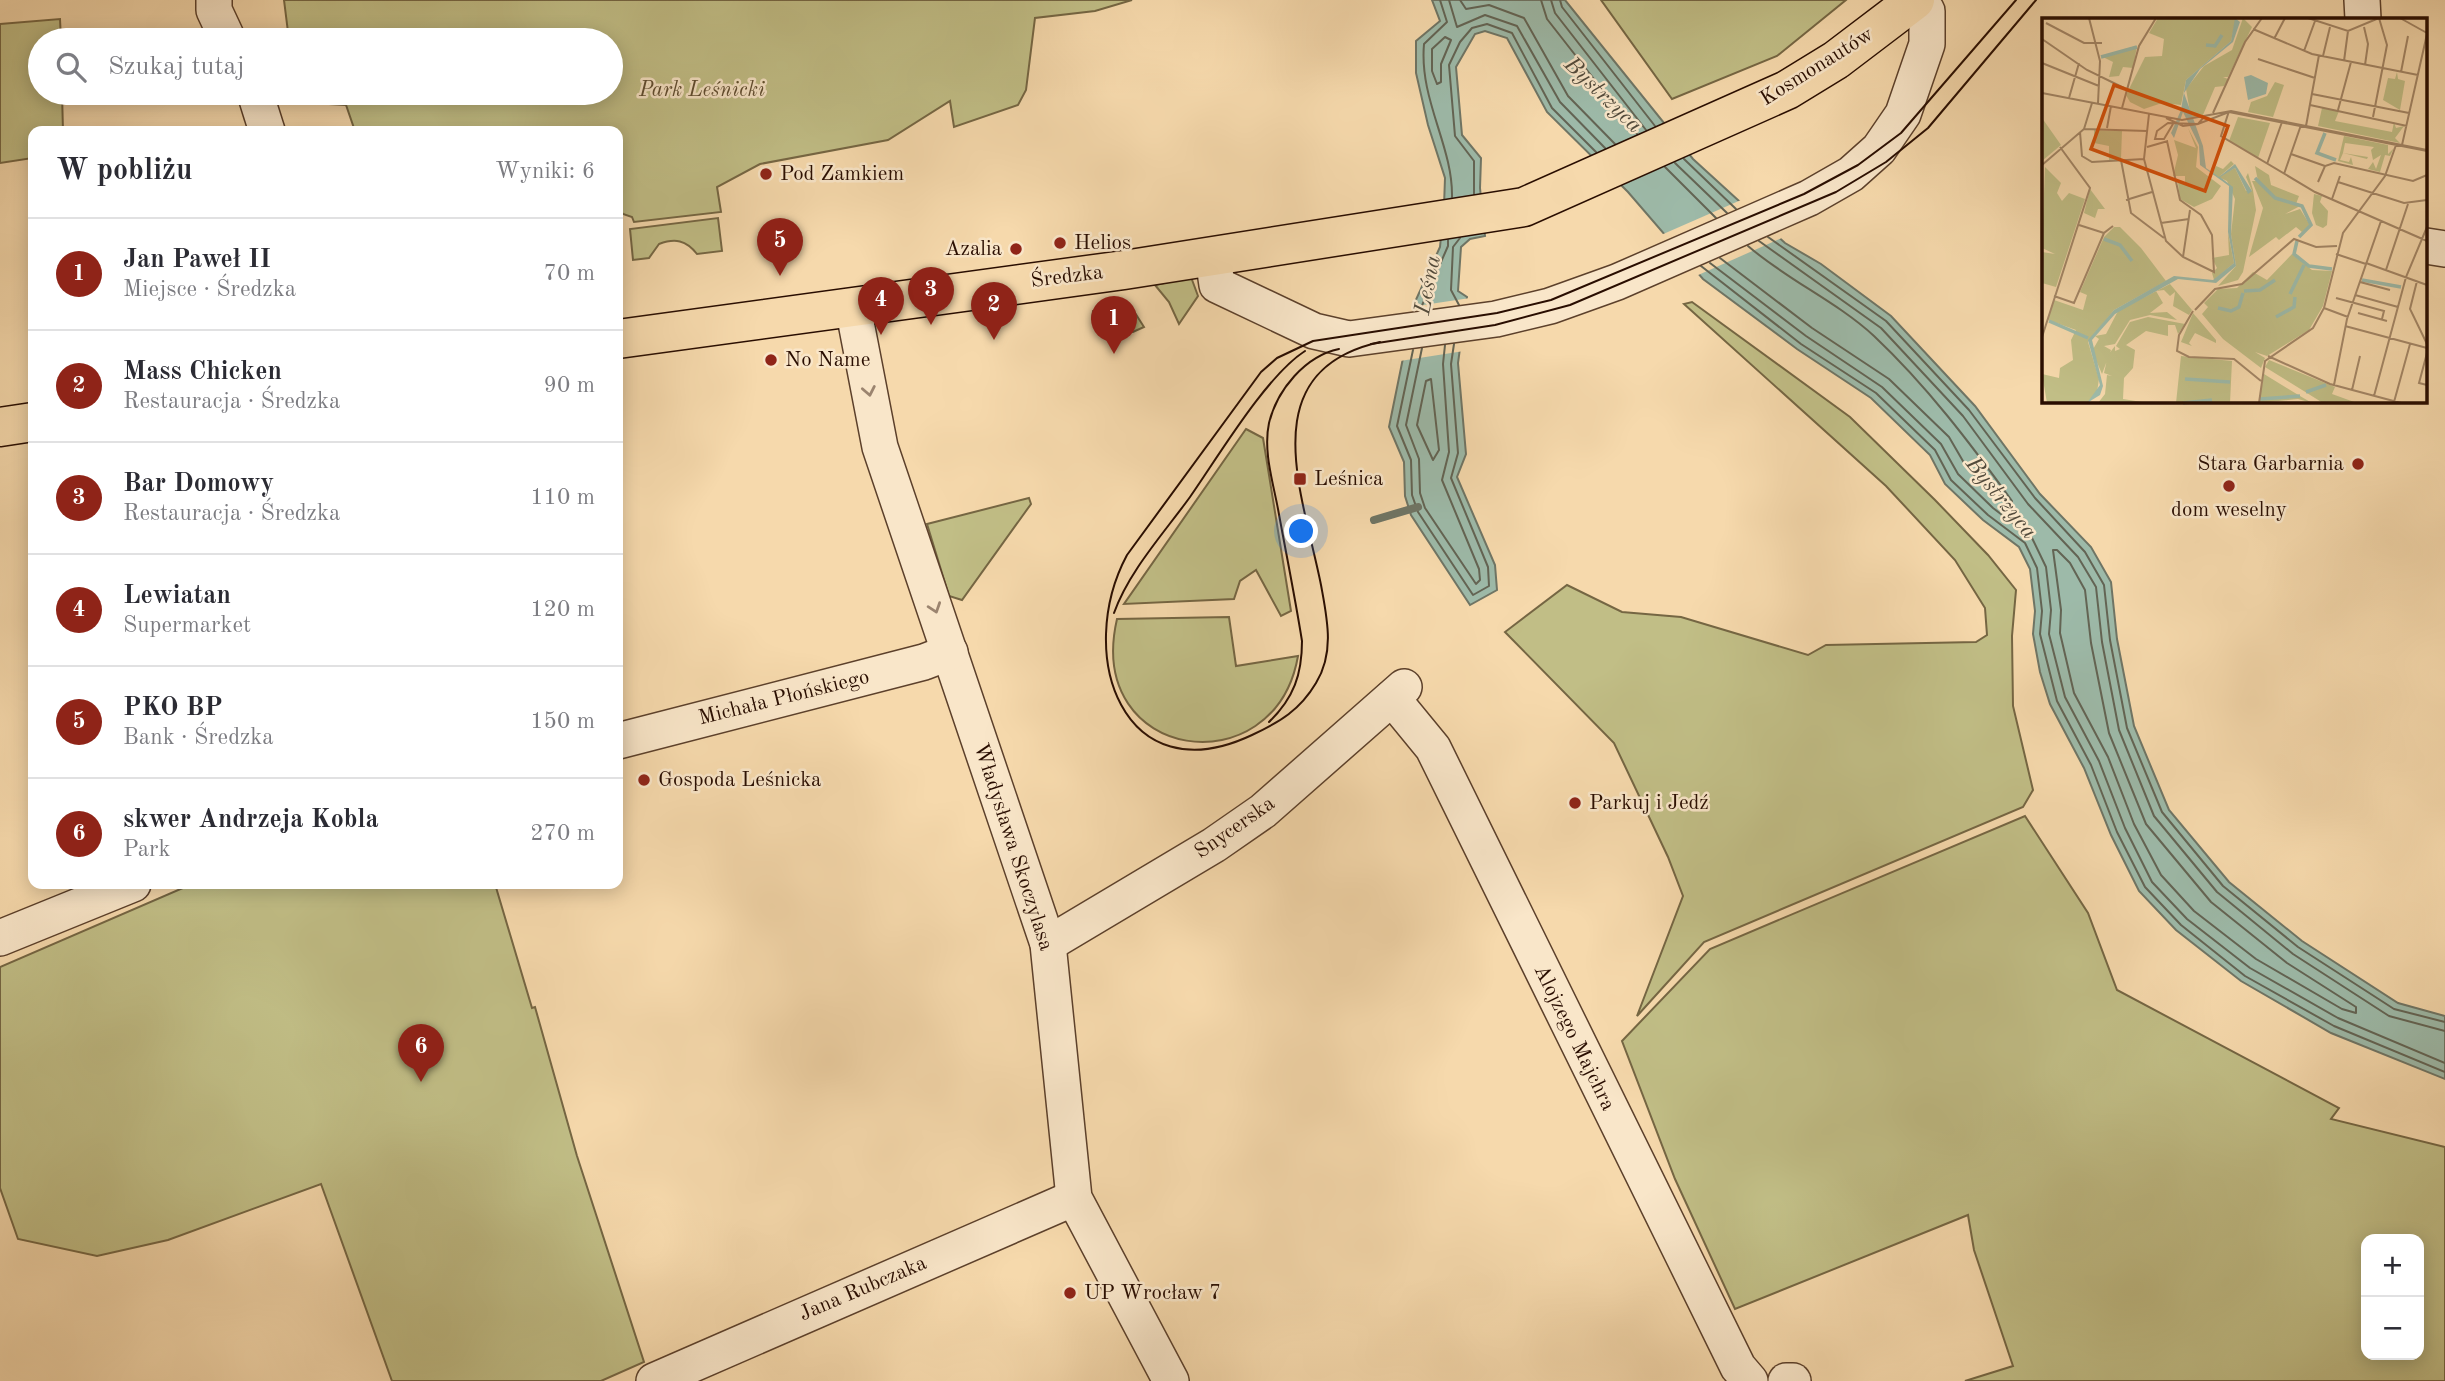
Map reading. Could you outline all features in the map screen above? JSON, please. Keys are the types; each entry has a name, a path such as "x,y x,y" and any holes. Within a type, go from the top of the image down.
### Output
{"main road":[{"name":"Kosmonautów","path":"1547,199 1752,107 1836,60 1917,0"},
{"name":"Średzka","path":"623,338 853,307 1215,271 1391,230 1499,213 1547,199"},
{"path":"0,427 28,423"}],"street":[{"path":"214,0 214,10 222,28"},
{"path":"1215,271 1314,331 1349,339 1496,319 1550,306 1617,282 1832,187 1879,149 1903,114 1927,44 1927,12 1917,0"},
{"path":"2362,0 2363,18"},
{"path":"259,105 265,126"},
{"name":"Władysława Skoczylasa","path":"853,307 880,447 1048,944 1074,1198 1171,1381"},
{"name":"Michała Płońskiego","path":"623,740 924,662 950,652"},
{"name":"Snycerska","path":"1048,944 1214,845 1263,811 1398,693"},
{"name":"Alojzego Majchra","path":"1398,693 1433,748 1738,1367 1751,1381"},
{"path":"0,938 121,889"},
{"name":"Jana Rubczaka","path":"656,1380 1074,1198"},
{"path":"1786,1381 1793,1381"}],"green space":[{"name":"Park Leśnicki","path":"284,0 1132,0 1095,11 1035,18 1026,90 1018,105 954,127 950,101 888,140 760,164 717,187 721,212 634,222 632,217 623,214 623,126 353,126 346,105 623,105 623,28 288,28"},
{"path":"1601,0 1846,0 1777,56 1672,99"},
{"path":"60,19 60,28 28,28 28,105 62,105 63,126 28,126 28,159 0,163 0,24"},
{"path":"718,218 722,251 697,254 684,243 670,241 659,244 649,258 633,260 630,229"},
{"path":"1191,277 1198,296 1179,324 1169,302 1155,285"},
{"path":"1692,302 1850,417 1988,555 2016,590 2012,636 2013,706 2033,790 2023,807 1704,942 1637,1016 1683,896 1668,857 1614,743 1505,632 1567,585 1622,612 1681,617 1808,655 1826,645 1976,642 1987,635 1985,608 1955,560 1886,486 1684,304"},
{"path":"1130,305 1144,327 1133,332 1094,322 1092,319 1093,311"},
{"path":"1246,429 1263,438 1291,611 1281,616 1256,570 1240,581 1234,599 1124,604"},
{"path":"1029,498 1031,504 962,600 949,596 927,524"},
{"path":"1229,617 1236,666 1298,656 1282,698 1255,726 1222,740 1187,741 1154,728 1128,704 1114,667 1117,619"},
{"path":"2025,816 2088,913 2117,990 2339,1108 2331,1119 2445,1147 2445,1381 1965,1381 2013,1366 1974,1250 1968,1215 1735,1309 1675,1179 1622,1041 1710,949"},
{"path":"180,889 496,889 532,1008 535,1007 577,1156 644,1362 601,1381 392,1381 321,1184 168,1240 97,1256 18,1239 0,1188 0,967"}],"water":[{"path":"1432,0 1565,0 1693,159 1785,243 1821,264 1891,316 1975,406 2040,494 2091,547 2111,582 2117,639 2134,726 2169,810 2229,882 2302,941 2398,1003 2445,1016 2445,1079 2331,1033 2241,981 2176,930 2139,891 2111,835 2084,768 2050,704 2040,672 2033,634 2035,611 2030,569 2019,547 1983,520 1945,484 1930,455 1871,398 1797,349 1703,279 1628,192 1547,112 1507,38 1485,31 1475,34 1456,67 1462,135 1481,158 1480,188 1485,236 1470,239 1461,247 1458,291 1467,297 1458,363 1466,454 1457,477 1495,565 1497,590 1470,605 1411,515 1405,496 1404,462 1389,427 1414,304 1440,247 1445,178 1428,125 1416,73 1416,41 1440,21"}],"pier":[{"path":"1741,200 1784,237 1696,276 1661,235"},
{"path":"1470,298 1464,351 1400,361 1410,307"}],"waterway":[{"path":"1374,520 1418,507"}],"tram line":[{"path":"1380,342 1340,357 1314,379 1300,408 1295,440 1298,476 1321,585 1328,635 1326,659 1316,683 1303,701 1280,720 1252,735 1207,749 1171,747 1142,731 1121,705 1109,672 1106,633 1112,594 1127,555 1261,372 1277,358 1313,341 1497,313 1551,300 1804,194 1858,165 1901,133 2016,0"},
{"path":"1371,344 1495,325 1570,305 1836,192 1886,162 1928,128 2036,0"},
{"path":"1269,722 1285,704 1295,685 1302,641 1269,466 1269,423 1279,398 1294,376 1315,359 1339,349"},
{"path":"1114,613 1138,567 1190,497 1243,418 1275,379 1305,351"}],"place":[{"name":"Pod Zamkiem","path":"766,174"},
{"name":"Helios","path":"1060,243"},
{"name":"Azalia","path":"1016,249"},
{"name":"PKO BP","path":"780,276"},
{"name":"Bar Domowy","path":"931,325"},
{"name":"Lewiatan","path":"881,335"},
{"name":"Mass Chicken","path":"994,340"},
{"name":"Jan Paweł II","path":"1114,354"},
{"name":"No Name","path":"771,360"},
{"name":"Stara Garbarnia","path":"2358,464"},
{"name":"Leśnica","path":"1300,479"},
{"name":"dom weselny","path":"2229,486"},
{"name":"Gospoda Leśnicka","path":"644,780"},
{"name":"Parkuj i Jedź","path":"1575,803"},
{"name":"skwer Andrzeja Kobla","path":"421,1082"},
{"name":"UP Wrocław 7","path":"1070,1293"}],"water label":[{"name":"Bystrzyca","path":"1603,95"},
{"name":"Leśna","path":"1428,285"},
{"name":"Bystrzyca","path":"2001,498"}]}
